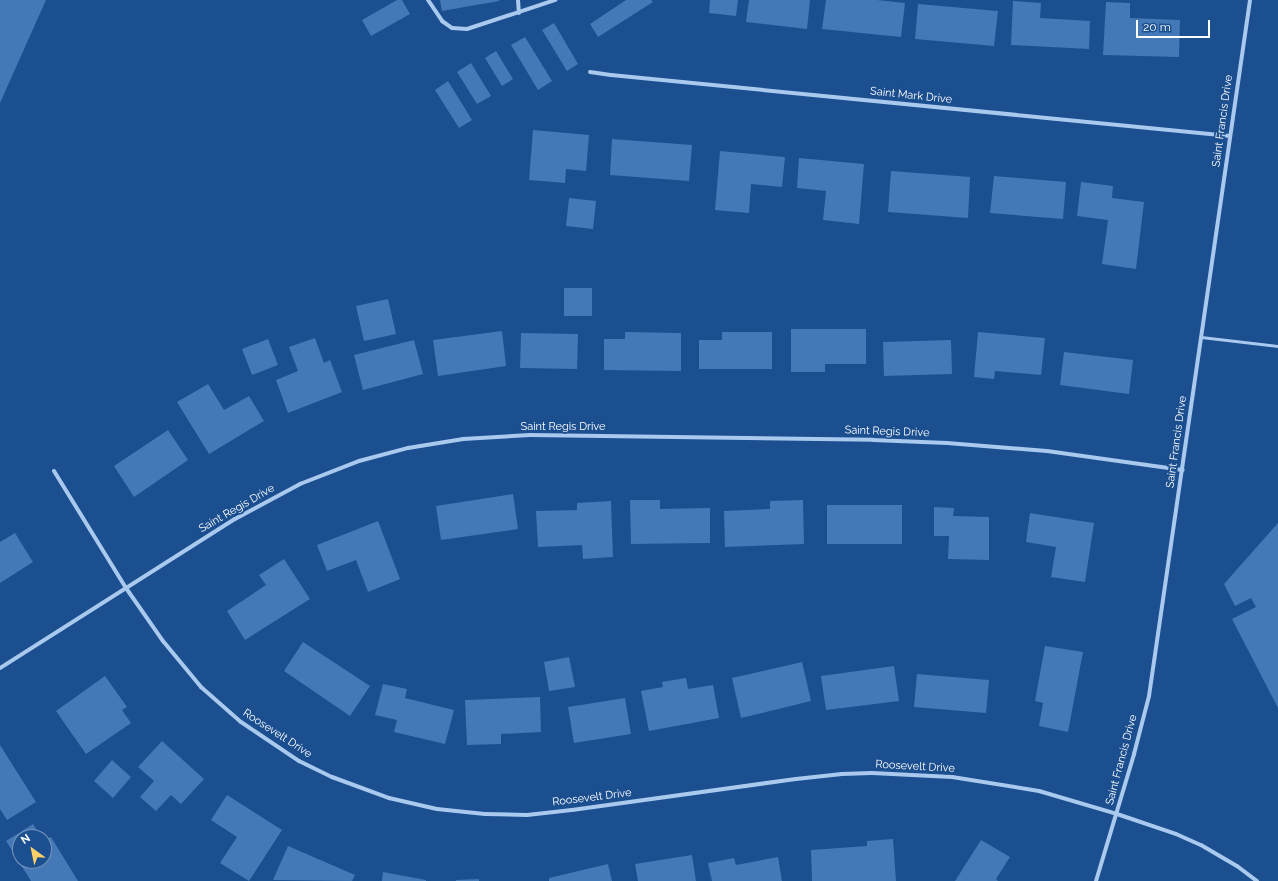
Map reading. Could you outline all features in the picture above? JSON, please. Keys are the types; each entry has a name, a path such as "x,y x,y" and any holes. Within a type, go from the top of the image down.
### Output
{"street":[{"path":"428,0 442,21 452,28 468,29 479,27 555,0"},
{"path":"518,0 519,13"},
{"name":"Saint Francis Drive","path":"1096,881 1117,814 1148,696 1183,470 1250,0"},
{"name":"Saint Mark Drive","path":"590,72 1230,136"},
{"name":"Saint Regis Drive","path":"0,668 235,519 300,484 359,461 408,448 463,439 530,435 873,440 947,443 1047,451 1183,470"},
{"name":"Roosevelt Drive","path":"54,471 126,588 163,641 201,687 241,722 299,760 332,777 389,798 437,809 526,815 796,779 872,773 952,777 1039,791 1117,814 1176,834 1201,845 1237,866 1257,881"}],"lane":[{"path":"1201,337 1278,346"}],"building":[{"path":"0,0 46,0 0,103"},
{"path":"397,0 402,0 410,14 371,36 362,20"},
{"path":"440,0 499,0 499,1 442,11"},
{"path":"626,0 651,0 653,2 598,37 590,24"},
{"path":"710,0 738,0 736,16 709,13"},
{"path":"749,0 810,0 807,29 746,22"},
{"path":"826,0 877,0 905,3 901,37 822,29"},
{"path":"1013,1 1041,3 1040,18 1090,21 1089,49 1011,45"},
{"path":"1106,2 1130,3 1130,18 1180,20 1179,57 1103,55"},
{"path":"918,4 998,11 994,46 915,39"},
{"path":"554,23 578,64 567,71 542,30"},
{"path":"525,37 552,81 538,90 511,45"},
{"path":"496,51 513,79 502,86 485,58"},
{"path":"471,63 491,96 477,104 457,72"},
{"path":"448,81 472,120 459,128 435,90"},
{"path":"533,130 589,135 586,171 566,169 565,183 529,180"},
{"path":"612,139 692,145 689,181 610,175"},
{"path":"720,151 785,157 782,187 751,184 749,213 715,210"},
{"path":"799,158 864,164 859,224 823,220 826,191 797,188"},
{"path":"891,171 970,177 968,218 888,212"},
{"path":"994,176 1066,182 1063,219 990,213"},
{"path":"1081,182 1113,186 1112,198 1144,202 1136,269 1102,264 1108,220 1077,216"},
{"path":"569,198 596,201 593,229 566,226"},
{"path":"564,288 592,288 592,316 564,316"},
{"path":"388,299 396,334 364,341 356,306"},
{"path":"791,329 866,329 866,364 825,364 825,372 791,372"},
{"path":"502,331 506,366 438,376 433,340"},
{"path":"625,332 681,333 681,371 604,370 604,339 625,339"},
{"path":"722,332 772,332 772,369 699,369 699,340 722,340"},
{"path":"978,332 1045,338 1041,375 995,371 994,379 974,377"},
{"path":"521,333 578,334 577,369 520,368"},
{"path":"315,338 324,363 330,360 342,392 288,413 276,380 298,371 289,347"},
{"path":"268,339 278,365 252,375 242,349"},
{"path":"414,340 423,374 363,390 354,355"},
{"path":"951,340 952,374 884,376 883,342"},
{"path":"1064,352 1133,360 1129,394 1060,385"},
{"path":"208,384 224,410 249,396 264,421 209,454 177,402"},
{"path":"168,430 188,460 134,497 114,466"},
{"path":"513,494 518,529 441,540 436,506"},
{"path":"630,500 660,500 660,509 710,508 710,543 631,544"},
{"path":"803,500 804,544 725,547 724,511 770,509 770,501"},
{"path":"611,501 613,557 583,559 582,545 538,547 536,511 577,510 577,503"},
{"path":"827,505 902,505 902,544 827,544"},
{"path":"934,507 954,508 953,516 989,517 989,560 948,559 949,536 934,536"},
{"path":"1030,513 1094,523 1085,582 1051,577 1056,547 1026,542"},
{"path":"378,521 400,579 368,592 356,560 327,571 317,545"},
{"path":"1278,523 1278,708 1232,619 1256,607 1251,598 1235,606 1224,584"},
{"path":"15,533 33,562 0,583 0,542"},
{"path":"284,559 310,599 245,640 227,611 266,585 259,575"},
{"path":"303,642 370,686 350,716 284,671"},
{"path":"1045,646 1083,652 1068,732 1039,726 1043,703 1035,701"},
{"path":"569,657 575,687 549,691 544,662"},
{"path":"802,662 811,701 741,718 732,678"},
{"path":"894,666 899,701 826,710 821,676"},
{"path":"917,674 989,680 986,713 914,707"},
{"path":"105,676 127,707 122,710 131,723 86,754 56,711"},
{"path":"686,678 688,689 713,685 719,718 649,731 641,691 663,687 662,682"},
{"path":"383,684 407,689 405,698 454,710 445,744 394,732 397,720 375,715"},
{"path":"540,697 541,732 501,734 501,744 467,745 465,700"},
{"path":"625,698 631,734 574,743 568,707"},
{"path":"162,741 204,779 181,804 171,795 156,811 140,797 154,781 138,767"},
{"path":"0,745 36,802 7,820 0,809"},
{"path":"112,760 131,777 113,798 94,781"},
{"path":"227,795 282,830 249,881 220,863 237,837 211,820"},
{"path":"33,824 36,829 25,829"},
{"path":"12,837 12,851 6,841"},
{"path":"52,839 78,881 31,881 24,869 52,869"},
{"path":"893,839 896,881 812,881 811,850 867,846 867,841"},
{"path":"981,840 1010,857 996,879 998,881 955,881"},
{"path":"288,846 355,875 352,881 273,880"},
{"path":"692,855 696,881 638,881 635,864"},
{"path":"778,857 782,881 712,881 708,863 734,858 736,865"},
{"path":"608,864 612,881 549,881 549,878"},
{"path":"383,872 426,880 426,881 382,881"},
{"path":"479,879 479,881 456,881 456,880"}]}
